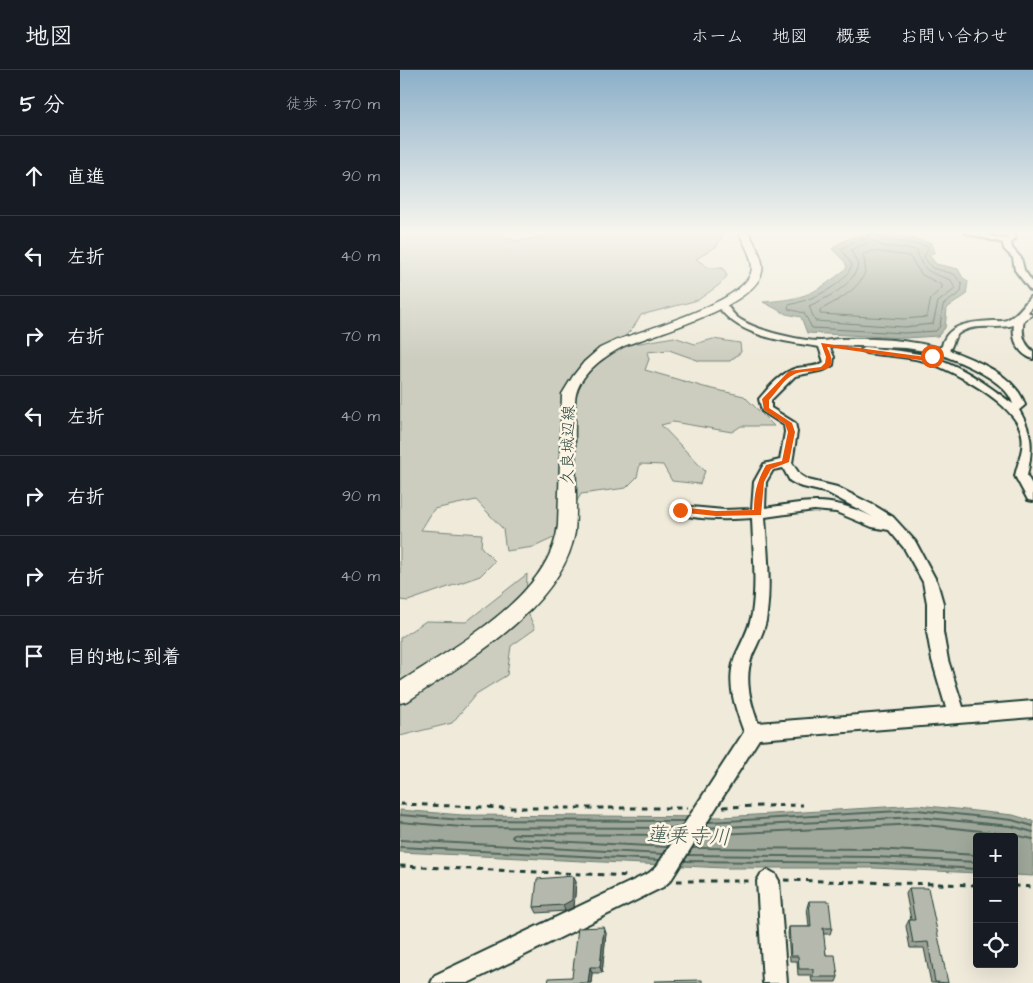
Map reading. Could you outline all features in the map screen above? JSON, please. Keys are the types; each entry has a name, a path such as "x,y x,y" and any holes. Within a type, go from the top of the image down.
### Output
{"main road":[{"name":"久良城辺線","path":"400,694 504,622 532,597 549,573 563,546 567,519 569,394 576,378 588,364 618,344 722,305 745,292 754,281 756,276"}],"street":[{"path":"1022,276 1033,288"},
{"path":"927,359 947,347 949,337 957,330 976,325 1010,323 1026,309 1033,299"},
{"path":"722,305 731,317 742,325 823,344 927,359 961,373 1014,409 1022,419 1027,431 1028,442 1022,476 1033,497"},
{"path":"1026,309 1029,312 1020,319 1018,340 1033,356"},
{"path":"823,344 844,342 917,344 943,350 999,379 1018,397 1018,405 1014,409"},
{"path":"823,344 829,357 828,363 823,368 792,373 765,399 766,409 788,423 791,432 786,462 795,478 804,483 832,490 870,508 894,526 917,554 930,582 936,604 935,632 957,714"},
{"path":"753,733 741,701 739,681 743,659 758,625 760,610 759,488 768,467 786,462"},
{"path":"680,510 716,514 758,513 832,506 848,510 882,527 894,526"},
{"path":"443,983 660,876 753,733 763,730 1033,709"},
{"path":"768,881 775,983"}],"path":[{"path":"400,804 506,808 703,811 803,805"},
{"path":"400,866 768,881 808,880 973,885"},
{"path":"1018,886 1033,887"}],"shaded area":[{"path":"400,276 727,276 719,285 698,300 641,315 633,328 621,340 640,343 674,337 695,344 713,339 740,343 741,352 730,361 700,361 669,350 647,352 649,359 645,370 744,396 774,426 741,426 732,432 673,422 661,425 705,471 700,484 672,481 663,465 640,464 637,477 626,488 581,494 573,508 573,529 534,547 506,551 503,529 476,500 434,509 421,530 482,534 481,547 495,561 480,576 408,601 400,600"},
{"path":"527,574 526,608 535,629 511,646 507,675 476,694 452,723 400,736 400,638 426,621 466,622"}],"water":[{"path":"837,276 962,276 968,281 966,295 947,308 945,328 938,336 905,338 807,333 801,317 786,314 763,302 800,297 826,284"},
{"name":"蓮乗寺川","path":"918,805 1013,815 1033,821 1033,876 1018,875 1018,833 973,833 973,873 874,868 724,868 400,852 400,810 462,815 723,817"}],"building":[{"path":"573,876 572,900 563,905 534,907 537,879"},
{"path":"909,888 928,888 948,983 935,982 928,942 913,943 909,920 915,920"},
{"path":"809,901 829,901 832,928 823,928 826,955 835,955 838,977 813,977 813,969 799,969 798,956 791,956 789,927 811,927"},
{"path":"604,927 600,967 590,967 588,983 548,983 549,978 572,977 578,928"},
{"path":"702,980 702,983 655,983 655,981"}],"route":[{"path":"680,510 716,514 758,513 760,482 768,467 786,462 791,432 788,423 766,409 765,399 792,373 799,370 823,368 828,363 829,357 824,350 823,344 927,359 932,356"}]}
